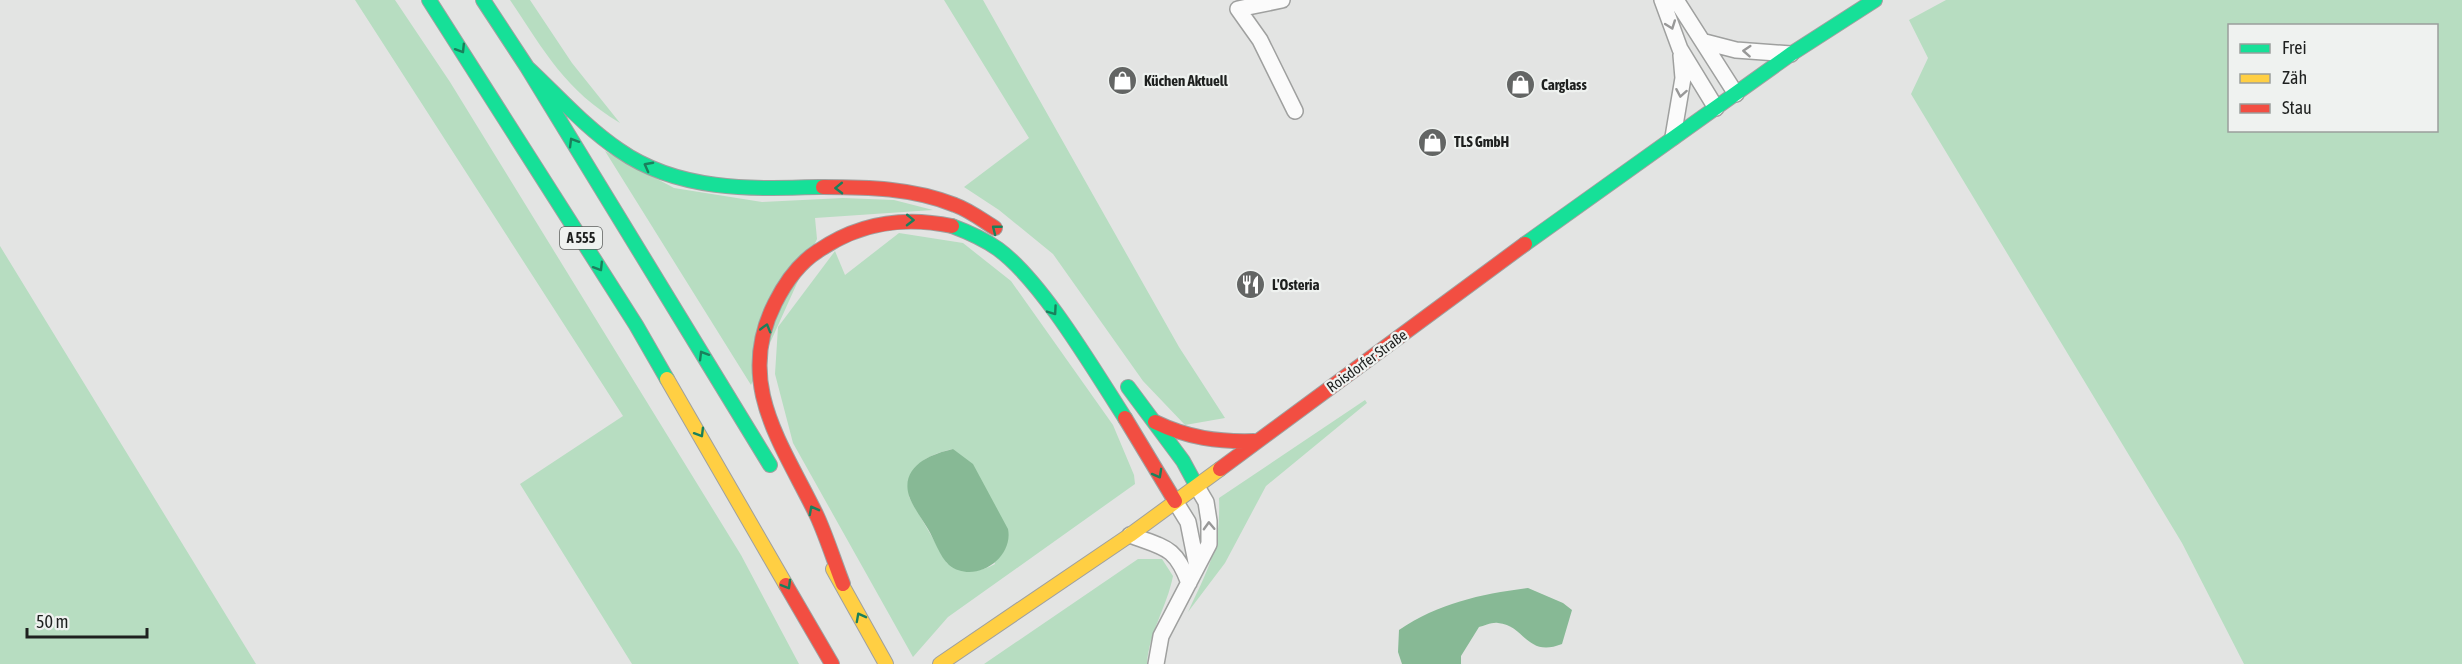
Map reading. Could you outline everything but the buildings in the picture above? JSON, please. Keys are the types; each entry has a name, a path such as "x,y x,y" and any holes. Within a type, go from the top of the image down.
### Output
{"main road":[{"name":"A 555","path":"429,0 636,325 832,664"},
{"name":"A 555","path":"483,0 527,67 781,482"},
{"name":"Roisdorfer Straße","path":"940,664 1130,535 1254,441 1673,137 1791,54 1875,0"},
{"path":"527,67 611,146 654,170 708,185 758,189 861,187 918,192 955,205 987,221 1004,234"},
{"path":"843,584 818,518 771,431 759,376 760,355 767,321 775,303 782,289 800,266 838,237 875,223 921,220 948,225 974,234 1016,265 1047,302 1125,415 1159,478 1175,501"},
{"path":"1118,373 1183,461 1196,485"},
{"path":"1151,419 1177,433 1200,440 1254,441"},
{"path":"799,513 843,584 886,664"}],"street":[{"path":"1282,0 1238,9 1260,40 1295,111"},
{"path":"1662,0 1680,49 1716,108"},
{"path":"1676,0 1705,42 1736,94"},
{"path":"1705,42 1736,50 1791,54"},
{"path":"1673,137 1683,78 1680,49"},
{"path":"1156,664 1161,636 1209,544 1206,502 1196,485"},
{"path":"1175,501 1188,522 1197,567"},
{"path":"1130,535 1167,548 1180,559 1189,583"}],"shaded area":[{"path":"355,0 395,0 450,82 741,555 799,664 632,664 520,484 623,416"},
{"path":"510,0 530,0 572,63 620,123 570,83 546,53"},
{"path":"944,0 983,0 1179,347 1225,418 1185,425 1143,381 1053,254 999,210 964,187 1029,138"},
{"path":"1946,0 2462,0 2462,664 2244,664 2182,543 1911,94 1928,58 1909,20"},
{"path":"605,151 674,188 762,202 843,198 894,200 933,210 815,218 817,239 751,385"},
{"path":"899,233 963,243 1011,281 1113,425 1134,475 1135,484 948,617 913,657 793,443 775,374 778,327 835,251 845,275","holes":["953,449 995,564 971,571 959,569 947,563 909,497 911,477 920,463 927,458"]},
{"path":"0,246 256,664 0,664"},
{"path":"1365,400 1367,403 1266,486 1225,563 1188,612 1212,558 1218,531 1219,498"},
{"path":"953,449 973,464 1008,529 1005,550 999,559 990,566 970,572 959,570 946,562 915,509 907,486 913,469 919,463 936,454"},
{"path":"1138,559 1162,559 1173,576 1151,641 1147,664 984,664"},
{"path":"1528,588 1563,603 1572,610 1562,644 1541,647 1533,644 1507,625 1493,623 1479,627 1461,656 1461,664 1402,664 1398,652 1399,630 1445,606 1494,593"}],"traffic: fast":[{"path":"429,0 636,325 667,379"},
{"path":"483,0 527,67 770,465"},
{"path":"1525,244 1791,54 1875,0"},
{"path":"527,67 607,141 642,164 666,174 717,185 770,188 823,187"},
{"path":"952,226 987,242 1015,263 1049,304 1125,418"},
{"path":"1128,387 1183,461 1196,485"}],"traffic: slow":[{"path":"667,379 786,585"},
{"path":"940,664 1130,535 1220,469"},
{"path":"833,569 886,664"}],"traffic: jam":[{"path":"823,187 873,188 923,195 960,207 995,228"},
{"path":"843,584 817,516 778,439 768,413 761,387 759,360 764,332 775,303 793,274 811,256 834,241 850,233 883,224 917,222 952,226"},
{"path":"1220,469 1525,244"},
{"path":"1125,418 1175,501"},
{"path":"1155,422 1179,432 1203,438 1254,441"},
{"path":"786,585 832,664"}],"place":[{"name":"Küchen Aktuell","path":"1123,81"},
{"name":"Carglass","path":"1520,85"},
{"name":"TLS GmbH","path":"1433,142"},
{"name":"L'Osteria","path":"1251,285"}]}
